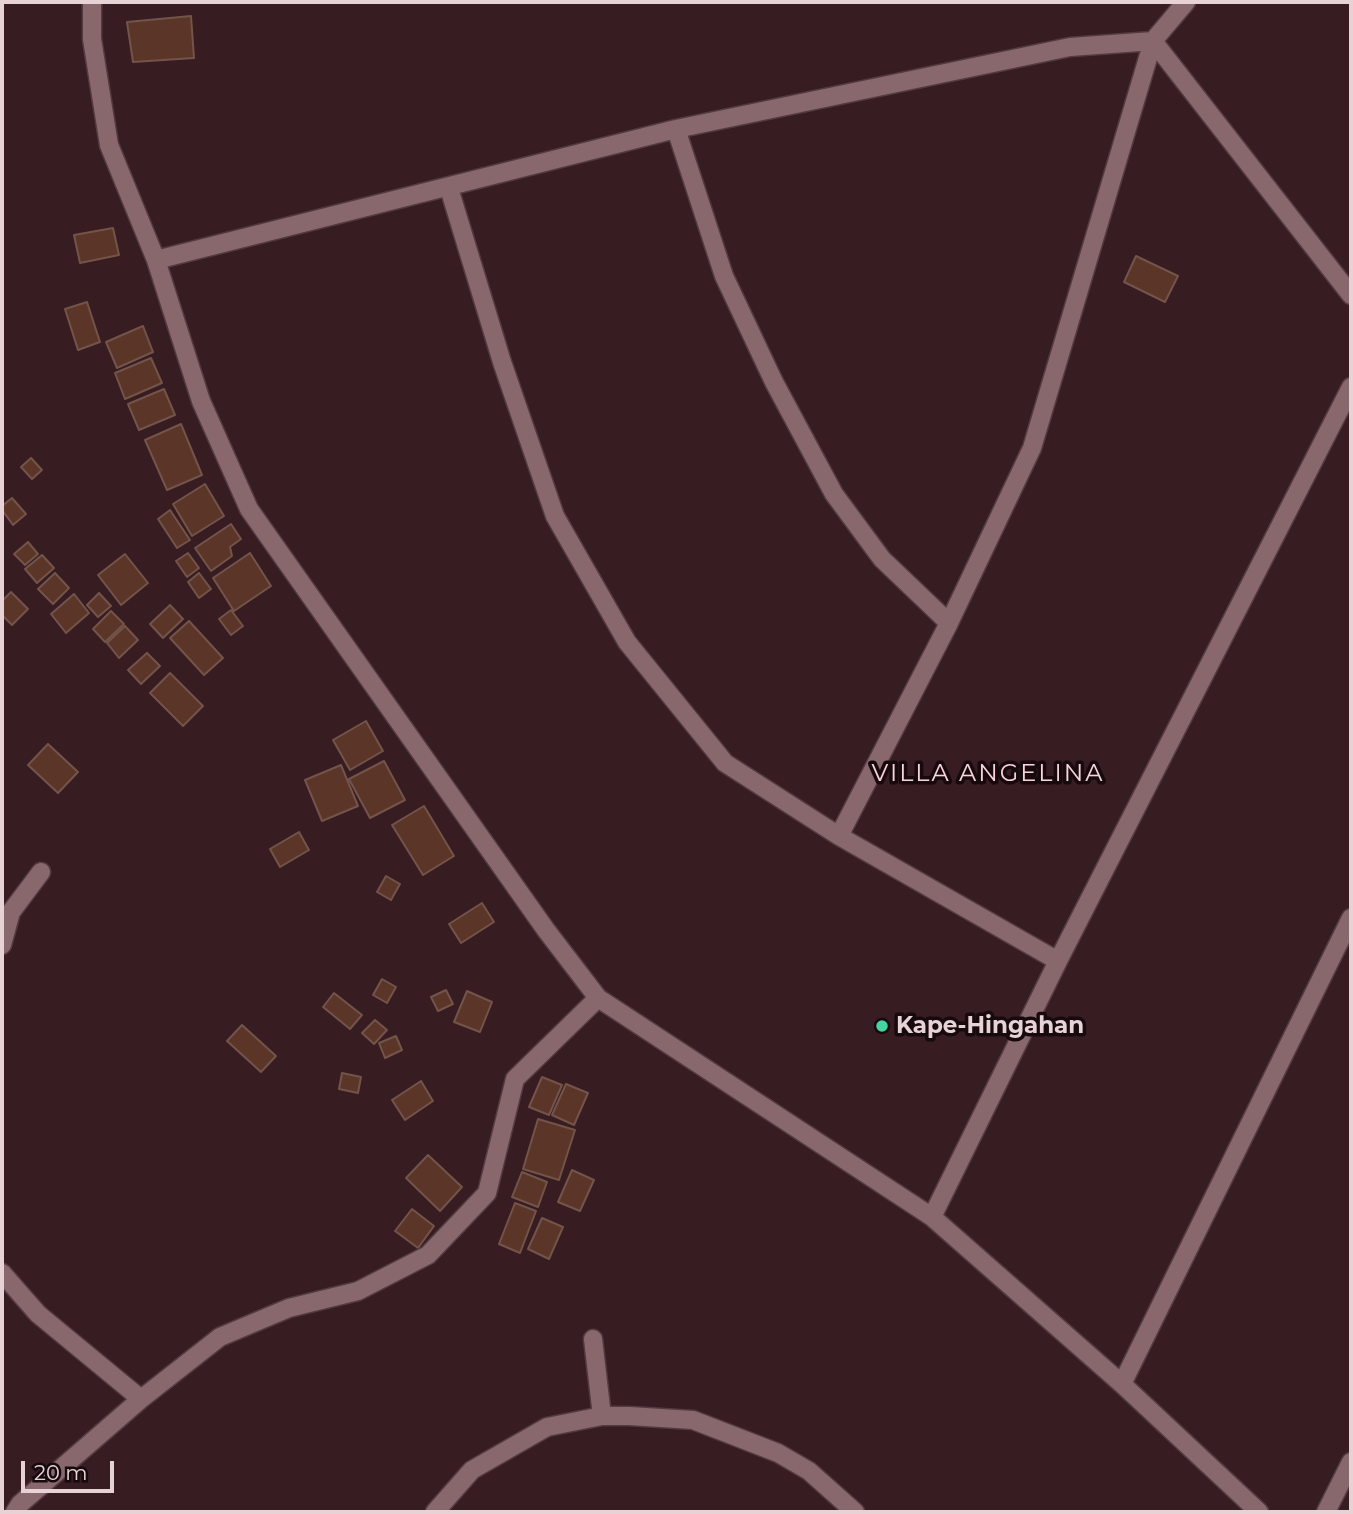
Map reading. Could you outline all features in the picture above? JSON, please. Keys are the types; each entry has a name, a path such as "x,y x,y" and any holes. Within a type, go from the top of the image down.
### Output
{"street":[{"path":"93,2 92,39 109,145 156,260 201,401 249,509 546,930 598,998 933,1217 1122,1384 1259,1512"},
{"path":"839,835 949,623 1032,448 1153,41 1186,2"},
{"path":"156,260 676,129 1070,47 1153,41"},
{"path":"1153,41 1351,295"},
{"path":"676,129 724,276 774,382 834,494 882,559 949,623"},
{"path":"449,188 502,362 555,516 627,642 725,763 839,835 1058,961"},
{"path":"933,1217 1058,961 1351,387"},
{"path":"2,945 11,912 41,872"},
{"path":"1122,1384 1351,918"},
{"path":"15,1512 20,1504 141,1399 220,1337 289,1308 358,1291 428,1255 487,1193 515,1079 598,998"},
{"path":"2,1273 37,1314 141,1399"},
{"path":"593,1339 602,1416"},
{"path":"435,1512 472,1470 547,1427 602,1416 693,1420 778,1452 809,1471 855,1512"},
{"path":"1326,1512 1351,1462"}],"building":[{"path":"191,16 194,58 133,62 127,22"},
{"path":"113,228 119,255 80,263 74,235"},
{"path":"1136,256 1178,276 1165,302 1124,282"},
{"path":"87,302 100,342 78,350 65,309"},
{"path":"143,326 153,352 117,368 106,342"},
{"path":"151,358 162,383 125,399 115,373"},
{"path":"164,389 175,415 139,430 128,404"},
{"path":"181,424 202,475 167,490 145,440"},
{"path":"31,458 42,470 32,479 21,467"},
{"path":"205,484 224,516 192,536 173,504"},
{"path":"12,498 26,514 13,525 2,510 2,506"},
{"path":"170,510 190,540 177,548 158,519"},
{"path":"231,524 241,539 230,547 232,556 211,571 195,548"},
{"path":"28,542 38,554 25,565 14,554"},
{"path":"188,553 199,568 187,577 176,561"},
{"path":"250,553 271,586 234,611 213,578"},
{"path":"125,554 148,583 121,605 98,575"},
{"path":"42,555 54,568 37,583 25,569"},
{"path":"55,573 69,588 53,604 38,589"},
{"path":"199,573 211,589 199,598 188,582"},
{"path":"11,592 28,609 12,625 2,615 2,601"},
{"path":"99,593 111,606 98,617 87,605"},
{"path":"74,594 89,613 66,633 51,614"},
{"path":"170,605 183,619 163,638 150,624"},
{"path":"231,610 243,626 231,635 219,619"},
{"path":"111,611 124,624 105,642 93,629"},
{"path":"189,621 223,658 204,675 170,638"},
{"path":"125,626 138,640 119,658 107,643"},
{"path":"147,653 160,666 141,684 128,670"},
{"path":"170,673 203,706 183,726 150,693"},
{"path":"366,721 383,751 350,770 333,740"},
{"path":"48,744 78,772 58,793 28,765"},
{"path":"384,761 405,800 370,818 349,779"},
{"path":"341,765 358,806 322,821 305,780"},
{"path":"424,806 454,856 423,875 392,825"},
{"path":"299,832 309,850 280,867 270,849"},
{"path":"386,876 400,884 391,900 377,892"},
{"path":"482,903 494,922 461,943 449,924"},
{"path":"382,979 396,987 387,1003 373,995"},
{"path":"446,990 453,1004 438,1011 431,997"},
{"path":"467,991 492,1002 480,1032 454,1022"},
{"path":"334,993 362,1015 350,1029 323,1007"},
{"path":"375,1020 387,1030 374,1044 362,1033"},
{"path":"242,1025 276,1056 261,1072 227,1041"},
{"path":"396,1036 402,1050 385,1058 379,1043"},
{"path":"342,1073 361,1077 358,1093 339,1089"},
{"path":"542,1077 562,1085 549,1115 529,1107"},
{"path":"421,1081 433,1101 405,1120 392,1100"},
{"path":"566,1084 588,1093 574,1125 552,1115"},
{"path":"538,1119 575,1130 559,1180 523,1169"},
{"path":"428,1155 462,1187 440,1211 406,1178"},
{"path":"572,1170 594,1180 580,1211 558,1202"},
{"path":"522,1172 547,1182 538,1207 512,1197"},
{"path":"515,1203 536,1211 520,1253 499,1244"},
{"path":"412,1209 434,1226 418,1248 395,1231"},
{"path":"542,1218 563,1227 549,1259 528,1249"}],"place":[{"name":"Kape-Hingahan","path":"882,1026"}],"district":[{"name":"VILLA ANGELINA","path":"988,774"}]}
